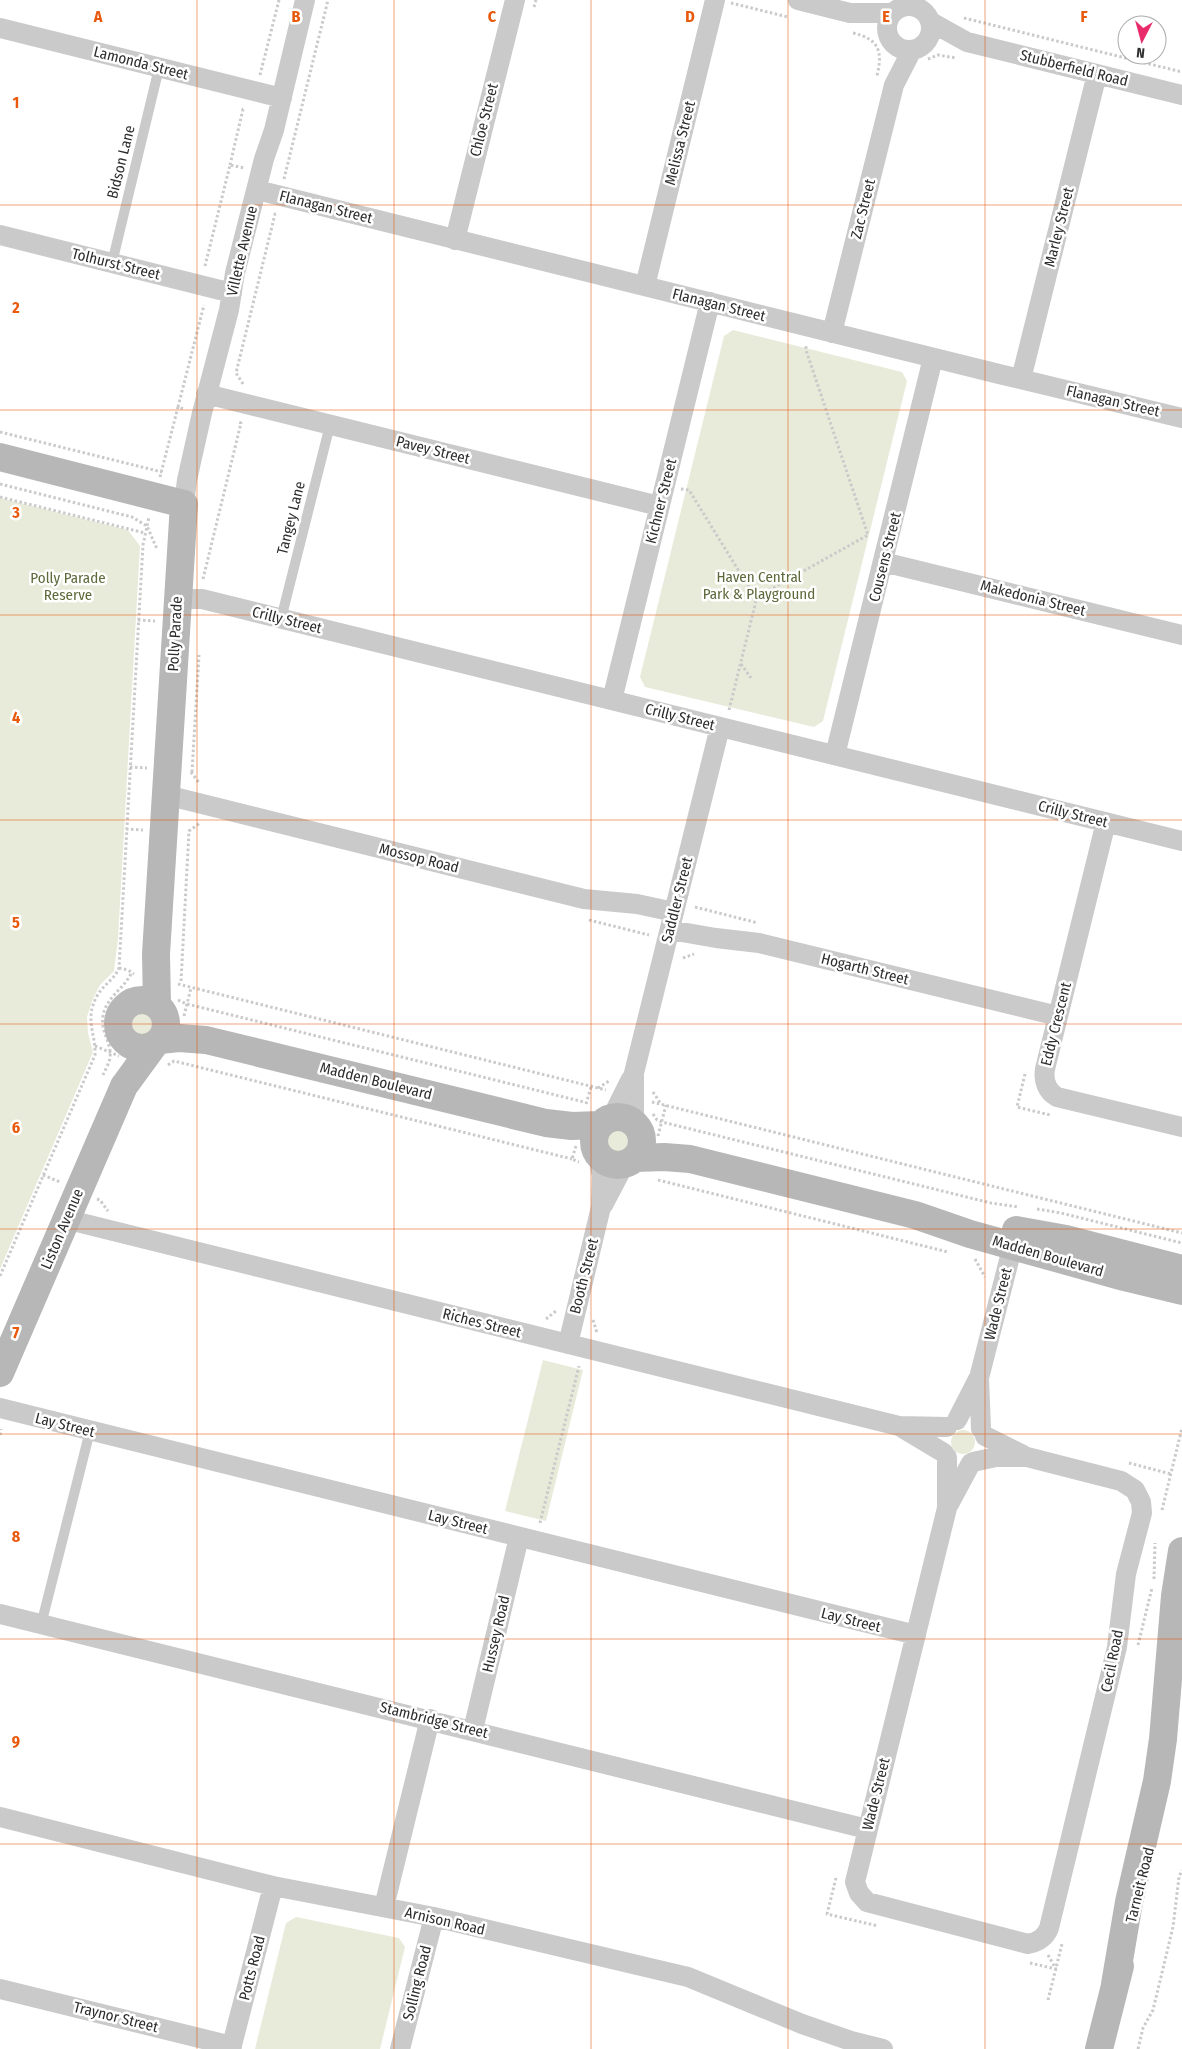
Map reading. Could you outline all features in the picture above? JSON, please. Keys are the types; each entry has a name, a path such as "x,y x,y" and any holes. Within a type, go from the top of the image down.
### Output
{"street":[{"name":"Villette Avenue","path":"184,504 187,480 206,394 225,329 239,256 282,98 305,0"},
{"name":"Chloe Street","path":"454,240 515,0"},
{"name":"Melissa Street","path":"645,286 715,0"},
{"path":"798,0 850,13 891,39 902,49 919,47 931,36 926,11 911,6 850,13"},
{"path":"891,39 888,21 900,7"},
{"name":"Stubberfield Road","path":"926,11 967,42"},
{"name":"Lamonda Street","path":"0,28 282,98"},
{"name":"Zac Street","path":"832,333 894,85 891,39"},
{"name":"Stubberfield Road","path":"919,47 967,42 1182,95"},
{"name":"Zac Street","path":"894,85 919,47"},
{"name":"Marley Street","path":"1021,379 1097,74"},
{"name":"Flanagan Street","path":"257,190 277,205 454,240 1182,418"},
{"name":"Tolhurst Street","path":"0,235 232,293"},
{"name":"Kichner Street","path":"612,700 710,302"},
{"name":"Cousens Street","path":"836,755 933,358"},
{"name":"Pavey Street","path":"206,394 659,506"},
{"path":"0,457 158,484 184,504"},
{"name":"Polly Parade","path":"124,1040 118,1025 122,1010 145,979 145,960 166,795 165,605 184,504"},
{"name":"Makedonia Street","path":"883,562 1182,635"},
{"name":"Crilly Street","path":"165,605 202,599 612,700 724,718 836,755 1182,841"},
{"name":"Saddler Street","path":"613,1132 634,1073 724,718"},
{"name":"Mossop Road","path":"166,795 584,899 637,904 672,921"},
{"name":"Eddy Crescent","path":"1106,822 1044,1074 1045,1084 1052,1094 1061,1098 1182,1127"},
{"name":"Hogarth Street","path":"672,921 716,938 759,943 1058,1016"},
{"name":"Polly Parade","path":"145,960 163,1028"},
{"path":"124,1040 138,1048 147,1048 163,1028 143,1000 128,1004"},
{"name":"Madden Boulevard","path":"163,1028 179,1038 206,1040 546,1123 613,1132 664,1157 690,1159 1016,1238 1182,1291"},
{"name":"Liston Avenue","path":"111,1085 163,1028"},
{"name":"Liston Avenue","path":"0,1373 77,1222 74,1186 111,1085 126,1059 124,1040"},
{"name":"Booth Street","path":"569,1354 601,1207 613,1132"},
{"name":"Booth Street","path":"601,1207 602,1176 613,1132"},
{"name":"Riches Street","path":"77,1222 569,1354 899,1426 952,1424"},
{"name":"Madden Boulevard","path":"1016,1238 1066,1239 1182,1269"},
{"name":"Wade Street","path":"952,1424 979,1378 1016,1238"},
{"name":"Wade Street","path":"979,1378 983,1433"},
{"name":"Lay Street","path":"0,1408 916,1636"},
{"path":"970,1421 983,1433 983,1451 972,1462 958,1464 945,1455 941,1440 952,1424 970,1421"},
{"name":"Riches Street","path":"899,1426 945,1455"},
{"name":"Cecil Road","path":"983,1433 1027,1457 1121,1481 1135,1490 1142,1508 1126,1574 1115,1656 1049,1928 1041,1940"},
{"name":"Wade Street","path":"945,1455 947,1508"},
{"name":"Cecil Road","path":"972,1462 996,1457 1027,1457"},
{"name":"Wade Street","path":"972,1462 947,1508 855,1882 859,1893 867,1902 1018,1942 1028,1944 1041,1940"},
{"name":"Hussey Road","path":"473,1730 519,1537"},
{"path":"1115,1984 1129,1902 1157,1781 1163,1739 1175,1596 1182,1551"},
{"name":"Stambridge Street","path":"0,1614 868,1828"},
{"path":"384,1907 430,1719"},
{"name":"Tarneit Road","path":"1099,2049 1182,1721"},
{"name":"Arnison Road","path":"0,1817 273,1886 384,1907 688,1977 851,2045 883,2049"},
{"name":"Potts Road","path":"232,2048 273,1886"},
{"name":"Solling Road","path":"400,2049 434,1918"},
{"name":"Traynor Street","path":"0,1989 232,2048"}],"lane":[{"name":"Bidson Lane","path":"112,263 159,68"},
{"name":"Tangey Lane","path":"282,619 330,425"},
{"path":"41,1625 90,1431"}],"path":[{"path":"251,425 241,423 250,386 242,384 236,374 328,0"},
{"path":"963,18 1182,72"},
{"path":"864,36 869,38 876,46 880,62"},
{"path":"277,205 284,217"},
{"path":"178,407 204,304"},
{"path":"724,718 757,597 868,535 806,350 810,327"},
{"path":"0,432 158,484 142,545 119,968 113,980 98,995 94,1003 90,1024 96,1055 0,1276"},
{"path":"0,484 132,517 147,526 158,546 157,555"},
{"path":"665,484 689,490 753,594 757,597"},
{"path":"0,496 145,533"},
{"path":"153,630 165,605"},
{"path":"192,772 199,654"},
{"path":"740,664 751,678"},
{"path":"144,777 146,758"},
{"path":"141,839 142,821"},
{"path":"180,984 189,831 198,823 208,825"},
{"path":"588,919 650,935"},
{"path":"111,1085 110,1056 103,1033 103,1015 110,999 124,986 132,972 145,960"},
{"path":"119,968 132,972"},
{"path":"173,984 180,984 606,1090 613,1132"},
{"path":"613,1132 179,1002 163,1028 173,1063 174,1060 613,1132 657,1120 991,1203 1016,1238 965,1256"},
{"path":"613,1132 650,1101 1182,1234"},
{"path":"43,1175 74,1186 108,1211 117,1213"},
{"path":"658,1180 956,1254"},
{"path":"74,1186 77,1222"},
{"path":"1034,1209 1061,1213 1182,1243"},
{"path":"537,1316 546,1319 556,1312 558,1303"},
{"path":"569,1354 579,1366 588,1368"},
{"path":"540,1523 579,1366"},
{"path":"0,1435 2,1429"},
{"path":"1126,1462 1171,1474"},
{"path":"531,1521 550,1526"},
{"path":"838,1869 827,1914 884,1928"},
{"path":"1138,2049 1143,2028 1153,2010 1173,1927 1179,1876 1182,1870"},
{"path":"1027,1962 1056,1969"}],"green space":[{"name":"Haven Central Park & Playground","path":"733,330 902,372 907,381 823,721 814,727 645,687 640,677 724,336"},
{"name":"Polly Parade Reserve","path":"0,498 128,530 140,546 118,939 114,971 100,985 92,1001 87,1017 88,1033 93,1052 0,1269"},
{"path":"138,1013 146,1013 153,1020 153,1028 146,1035 138,1035 131,1028 131,1020"},
{"path":"617,1129 622,1130 628,1136 628,1146 622,1152 617,1153 612,1152 606,1146 605,1141 606,1136 612,1130"},
{"path":"543,1360 583,1370 546,1521 505,1511"},
{"path":"963,1430 971,1434 975,1442 971,1450 963,1454 955,1450 951,1442 955,1434"},
{"path":"296,1917 399,1938 405,1947 380,2049 255,2049 286,1923"}]}
